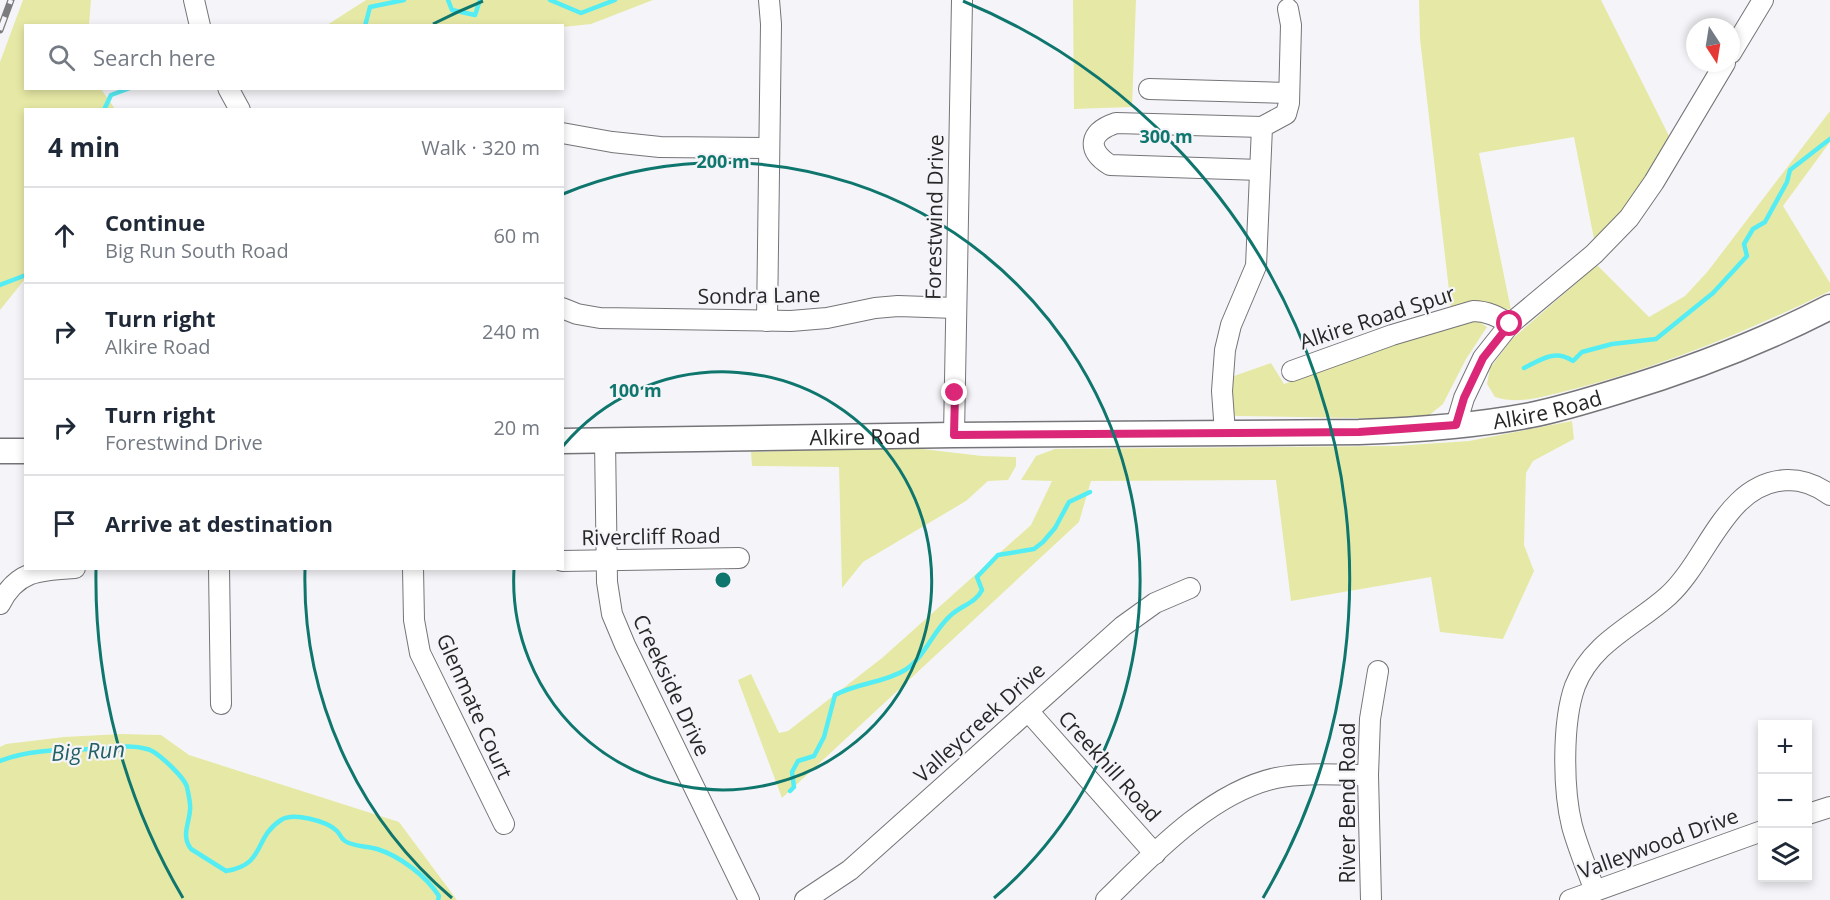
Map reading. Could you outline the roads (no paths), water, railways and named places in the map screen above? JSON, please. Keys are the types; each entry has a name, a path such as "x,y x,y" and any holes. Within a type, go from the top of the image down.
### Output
{"main road":[{"name":"Alkire Road","path":"564,441 1359,432 1456,425 1532,415 1640,385 1745,348 1830,307"},
{"path":"0,452 24,451"}],"street":[{"path":"194,0 200,24"},
{"path":"767,321 771,24 769,0"},
{"name":"Forestwind Drive","path":"954,435 962,0"},
{"path":"1740,38 1763,0"},
{"path":"1260,170 1110,165 1098,158 1094,147 1096,135 1105,127 1116,123 1262,127 1286,114 1289,103 1291,25 1288,9"},
{"path":"1456,425 1464,398 1483,358 1510,324 1594,254 1629,218 1654,182 1720,72"},
{"path":"1149,89 1289,93"},
{"path":"229,90 239,108"},
{"path":"1225,433 1222,392 1225,350 1231,326 1256,266 1262,127"},
{"path":"564,133 612,142 660,147 769,148"},
{"name":"Sondra Lane","path":"564,309 600,318 767,321 827,318 887,307 956,308"},
{"name":"Alkire Road Spur","path":"1292,371 1392,335 1473,311 1494,315 1510,324"},
{"name":"Creekside Drive","path":"605,440 607,582 615,624 749,900"},
{"path":"1595,891 1572,826 1566,787 1568,715 1575,686 1588,662 1608,640 1668,596 1689,572 1732,508 1742,498 1765,484 1779,480 1805,481 1830,495"},
{"name":"Rivercliff Road","path":"564,561 739,558"},
{"path":"0,604 5,594 25,576 44,570"},
{"path":"219,570 221,704"},
{"name":"Glenmate Court","path":"413,570 414,620 420,652 504,824"},
{"name":"Valleycreek Drive","path":"805,900 850,870 1123,626 1155,603 1190,588"},
{"name":"River Bend Road","path":"1371,900 1368,776 1370,719 1378,671"},
{"name":"Creekhill Road","path":"1028,711 1155,854"},
{"path":"1106,900 1155,854 1213,806 1253,785 1276,778 1298,775 1368,776"},
{"path":"1812,813 1830,807"},
{"name":"Valleywood Drive","path":"1570,900 1758,832"}],"waterway":[{"path":"366,24 370,7 404,0"},
{"path":"448,0 452,10 475,15 480,0"},
{"path":"550,0 581,13 615,0"},
{"path":"105,108 111,95 125,90"},
{"path":"1524,368 1548,357 1560,356 1573,361 1582,352 1612,344 1656,339 1713,293 1747,256 1744,244 1753,229 1765,222 1787,182 1790,170 1830,139"},
{"path":"0,285 24,276"},
{"path":"790,791 794,787 792,772 798,761 814,756 824,737 835,695 888,678 912,665 944,622 979,594 982,590 977,577 998,555 1034,549 1055,528 1069,502 1090,492"},
{"name":"Big Run","path":"0,761 23,754 48,751 128,747 147,749 170,765 187,787 190,807 186,839 191,849 226,871 248,863 272,827 281,820 301,817 332,827 349,843 386,852 403,862 427,881 439,896 438,900"}],"railway":[{"path":"0,30 11,0"}]}
